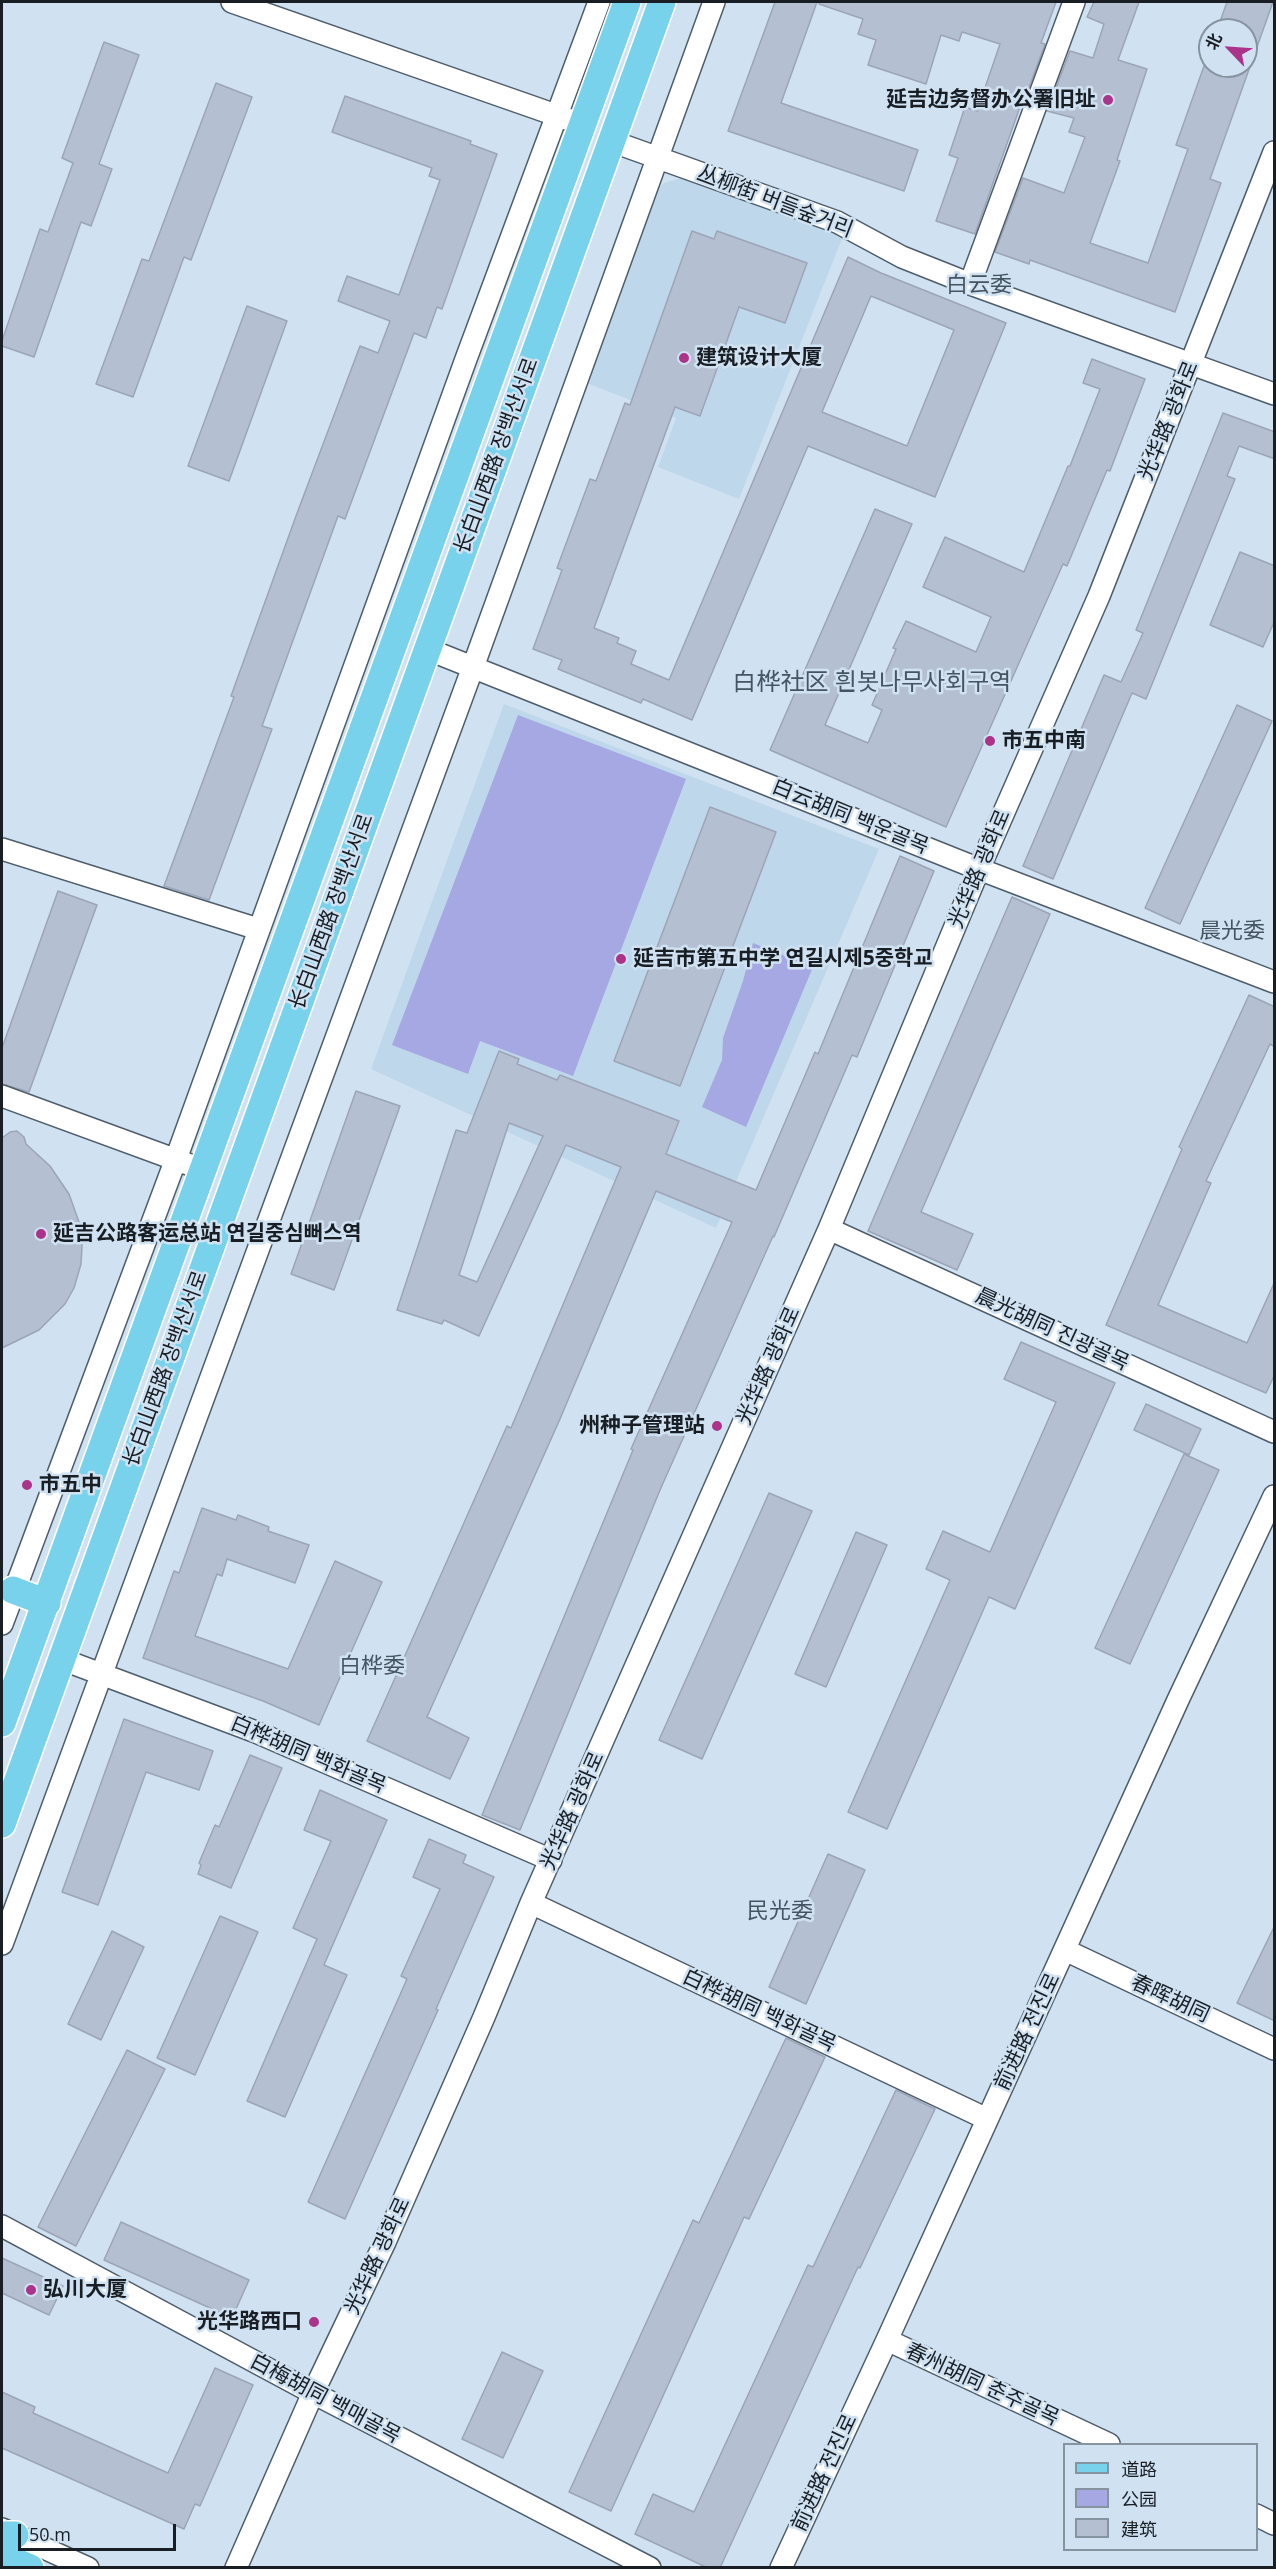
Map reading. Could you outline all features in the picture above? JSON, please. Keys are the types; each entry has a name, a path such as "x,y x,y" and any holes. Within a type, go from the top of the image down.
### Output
{"main road":[{"name":"长白山西路 장백산서로","path":"2,1722 204,1170 570,120 627,2"},
{"name":"长白山西路 장백산서로","path":"2,1824 662,2"},
{"path":"13,1590 47,1603"},
{"path":"5,2539 30,2568"}],"street":[{"path":"232,2 570,120"},
{"path":"2,1624 176,1159 466,359 570,120 599,2"},
{"path":"2,1944 100,1673 473,667 714,2"},
{"path":"970,284 1074,2"},
{"name":"丛柳街 버들숲거리","path":"611,141 837,222 903,257 970,284 1275,394"},
{"name":"光华路 광화로","path":"236,2568 313,2393 386,2242 531,1903 829,1229 979,869 1099,596 1275,152"},
{"name":"白云胡同 백운골목","path":"427,649 979,869 1275,982"},
{"path":"2,849 258,929"},
{"path":"2,1096 204,1170"},
{"name":"晨光胡同 진광골목","path":"829,1229 1275,1432"},
{"name":"前进路 전진로","path":"781,2568 1178,1700 1275,1496"},
{"name":"白桦胡同 백화골목","path":"61,1659 256,1732 551,1860"},
{"name":"白桦胡同 백화골목","path":"531,1903 987,2119"},
{"name":"春晖胡同","path":"1065,1950 1275,2049"},
{"name":"白梅胡同 백매골목","path":"2,2226 313,2393 650,2568"},
{"name":"春州胡同 춘주골목","path":"887,2340 1105,2443"},
{"path":"1258,2516 1275,2524"},
{"path":"5,2539 88,2568"}],"shaded area":[{"path":"681,178 693,179 843,236 739,499 658,467 676,418 584,382 656,190 664,183"},
{"name":"延吉市第五中学 연길시제5중학교","path":"504,704 879,849 716,1228 371,1069"}],"green space":[{"path":"518,715 686,779 573,1076 480,1041 468,1074 392,1045"},
{"path":"753,943 813,967 746,1127 702,1107 722,1060 723,1038 743,981"}],"building":[{"path":"775,2 817,2 781,103 918,150 904,191 728,131"},
{"path":"820,2 1056,2 1041,43 1045,44 975,234 936,221 958,158 949,155 965,107 977,111 1000,44 962,32 959,41 941,35 926,84 868,65 876,40 858,34 863,19 819,4"},
{"path":"1094,2 1139,2 1118,60 1147,69 1117,160 1120,161 1090,243 1148,263 1188,149 1176,145 1200,78 1246,78 1210,179 1221,183 1175,312 1030,260 1029,264 995,252 1023,178 1064,193 1085,137 1069,132 1074,118 1047,111 1070,51 1093,58 1104,24 1087,17"},
{"path":"1227,2 1273,2 1258,44 1258,18 1221,18"},
{"path":"104,42 139,55 99,164 112,169 91,226 81,222 34,357 2,346 2,341 40,229 48,232 73,163 62,158"},
{"path":"216,83 252,97 191,260 184,257 133,397 96,384 142,259 149,261"},
{"path":"345,96 471,141 470,144 497,154 442,309 437,307 426,338 414,333 345,519 338,516 262,726 272,729 209,900 164,886 234,697 231,696 296,516 360,346 378,353 390,321 338,301 347,276 399,295 440,180 429,176 432,168 332,132"},
{"path":"692,231 714,239 717,231 807,263 785,323 739,307 700,416 675,407 594,628 619,638 617,643 636,651 631,664 669,680 848,257 881,273 1006,323 935,497 808,446 692,720 643,699 641,703 558,669 562,660 533,649 562,570 557,568 590,479 596,481 625,403 630,405","holes":["871,296 954,330 907,446 822,412"]},
{"path":"247,306 287,321 229,481 188,466"},
{"path":"1092,359 1145,379 1110,471 1107,470 1067,566 1063,564 946,827 770,750 875,509 912,524 825,725 868,743 882,710 872,705 896,649 893,648 906,621 976,652 991,617 923,587 945,537 1024,572 1068,466 1070,466 1100,389 1083,383"},
{"path":"1223,413 1275,432 1275,459 1239,446 1227,476 1235,479 1146,699 1132,693 1053,879 1023,866 1104,675 1121,682 1143,633 1136,630"},
{"path":"1240,552 1275,566 1275,620 1263,647 1210,625"},
{"path":"1237,705 1272,721 1180,924 1145,908"},
{"path":"710,807 776,832 680,1086 614,1061"},
{"path":"900,856 934,871 857,1057 852,1055 774,1237 660,1490 520,1830 482,1815 633,1450 631,1449 732,1222 656,1191 560,1419 427,1717 469,1738 450,1779 367,1741 507,1426 511,1428 621,1167 566,1145 479,1336 444,1320 442,1324 397,1310 456,1130 467,1133 499,1051 519,1059 517,1064 557,1080 560,1075 679,1121 666,1154 756,1190 815,1052 818,1054","holes":["509,1123 543,1136 477,1282 459,1275"]},
{"path":"58,891 97,905 29,1092 2,1084 2,1048"},
{"path":"1012,897 1050,914 921,1212 973,1234 957,1270 868,1231"},
{"path":"1249,995 1275,1007 1275,1047 1270,1044 1206,1181 1211,1183 1158,1305 1247,1343 1275,1281 1275,1374 1266,1393 1106,1325 1182,1149 1179,1147"},
{"path":"356,1091 400,1106 334,1290 291,1274"},
{"name":"延吉公路客运总站 연길중심뻐스역","path":"17,1131 24,1137 26,1144 50,1166 69,1194 79,1222 82,1246 81,1264 74,1288 65,1304 39,1330 2,1348 2,1138 10,1132"},
{"path":"1021,1342 1115,1383 1015,1609 989,1597 887,1829 848,1812 950,1580 926,1569 943,1531 990,1552 1056,1402 1004,1379"},
{"path":"1146,1404 1201,1429 1189,1455 1134,1430"},
{"path":"1184,1454 1219,1470 1130,1664 1095,1648"},
{"path":"769,1493 812,1511 702,1759 659,1740"},
{"path":"202,1508 236,1520 238,1515 269,1527 268,1531 309,1545 295,1583 227,1559 222,1576 217,1574 195,1636 288,1669 335,1561 382,1582 319,1725 263,1701 143,1658 174,1571 179,1573"},
{"path":"856,1532 887,1545 826,1687 795,1674"},
{"path":"124,1719 213,1751 199,1790 146,1772 98,1905 62,1892"},
{"path":"250,1755 282,1768 231,1888 198,1874 201,1865 199,1863 215,1825 219,1827"},
{"path":"320,1790 387,1820 324,1965 347,1975 285,2117 247,2101 317,1939 293,1928 331,1841 304,1830"},
{"path":"429,1839 466,1855 463,1863 494,1877 345,2219 308,2202 407,1979 401,1976 440,1889 413,1877"},
{"path":"828,1854 865,1870 806,2004 769,1987"},
{"path":"220,1916 258,1932 195,2075 157,2058"},
{"path":"1275,1925 1275,2021 1237,2003"},
{"path":"112,1931 144,1947 101,2040 68,2024"},
{"path":"786,2038 825,2057 749,2219 744,2217 611,2511 569,2492 693,2220 699,2223"},
{"path":"127,2050 165,2069 76,2246 38,2227"},
{"path":"896,2090 935,2109 860,2268 858,2267 720,2568 708,2568 635,2534 653,2494 694,2512 808,2265 813,2267"},
{"path":"121,2222 249,2280 232,2318 104,2260"},
{"name":"弘川大厦","path":"2,2258 63,2286 49,2315 2,2293"},
{"path":"502,2352 543,2371 503,2458 462,2439"},
{"path":"215,2368 253,2385 200,2506 195,2504 184,2529 2,2448 2,2392 35,2407 33,2413 168,2473"}],"place":[{"name":"延吉边务督办公署旧址","path":"1108,100"},
{"name":"建筑设计大厦","path":"684,358"},
{"name":"市五中南","path":"990,741"},
{"name":"延吉市第五中学 연길시제5중학교","path":"621,959"},
{"name":"延吉公路客运总站 연길중심뻐스역","path":"41,1234"},
{"name":"州种子管理站","path":"717,1426"},
{"name":"市五中","path":"27,1485"},
{"name":"弘川大厦","path":"31,2290"},
{"name":"光华路西口","path":"314,2322"}],"district":[{"name":"白云委","path":"979,286"},
{"name":"白桦社区 흰봇나무사회구역","path":"872,683"},
{"name":"晨光委","path":"1232,932"},
{"name":"白桦委","path":"372,1667"},
{"name":"民光委","path":"780,1912"}]}
